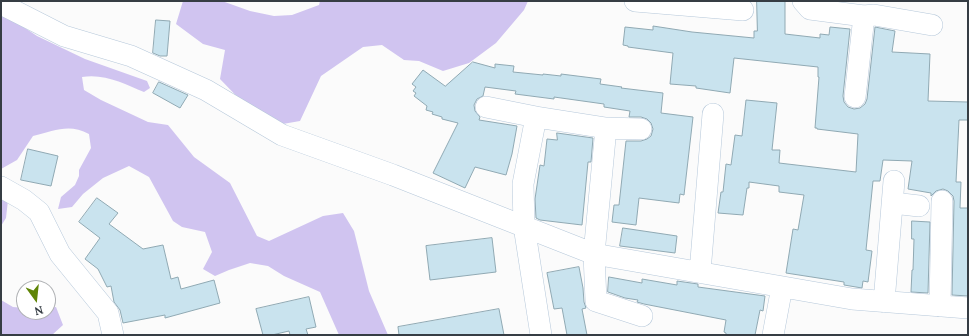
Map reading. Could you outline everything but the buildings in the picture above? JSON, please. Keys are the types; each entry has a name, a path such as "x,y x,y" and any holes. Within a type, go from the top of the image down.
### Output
{"street":[{"path":"635,1 743,10"},
{"path":"803,1 810,9 874,16 932,25"},
{"path":"1,4 64,36 131,56 206,90 282,135 393,175 594,254 852,299 968,308"},
{"path":"854,97 864,16"},
{"path":"486,107 536,117 606,128 641,129"},
{"path":"700,272 713,114"},
{"path":"536,117 523,184 524,226 541,335"},
{"path":"606,128 594,254 596,301 642,316"},
{"path":"884,302 894,181"},
{"path":"1,187 24,200 39,212 60,254 108,313 113,335"},
{"path":"940,306 942,201"},
{"path":"893,203 919,206"},
{"path":"773,335 782,287"}],"shaded area":[{"path":"183,1 222,1 250,11 274,16 292,15 319,5 320,1 528,1 524,10 496,43 469,63 443,71 419,61 404,60 382,45 363,47 321,76 300,121 277,125 248,108 220,79 225,50 203,44 176,24"},
{"path":"1,12 37,36 85,59 147,81 150,88 144,92 106,78 90,76 82,77 84,90 101,100 148,122 168,125 194,157 230,183 257,236 269,241 323,216 343,213 354,231 369,291 388,335 339,335 320,292 284,276 268,266 250,263 215,276 203,269 212,252 205,232 182,227 173,221 149,177 129,166 103,178 83,194 72,207 58,209 61,197 75,185 79,176 79,170 91,148 89,134 68,128 33,136 17,160 1,169"},
{"path":"1,200 8,200 6,218 1,226"},
{"path":"1,300 16,307 16,320 56,320 56,307 63,325 52,335 1,335"}]}
